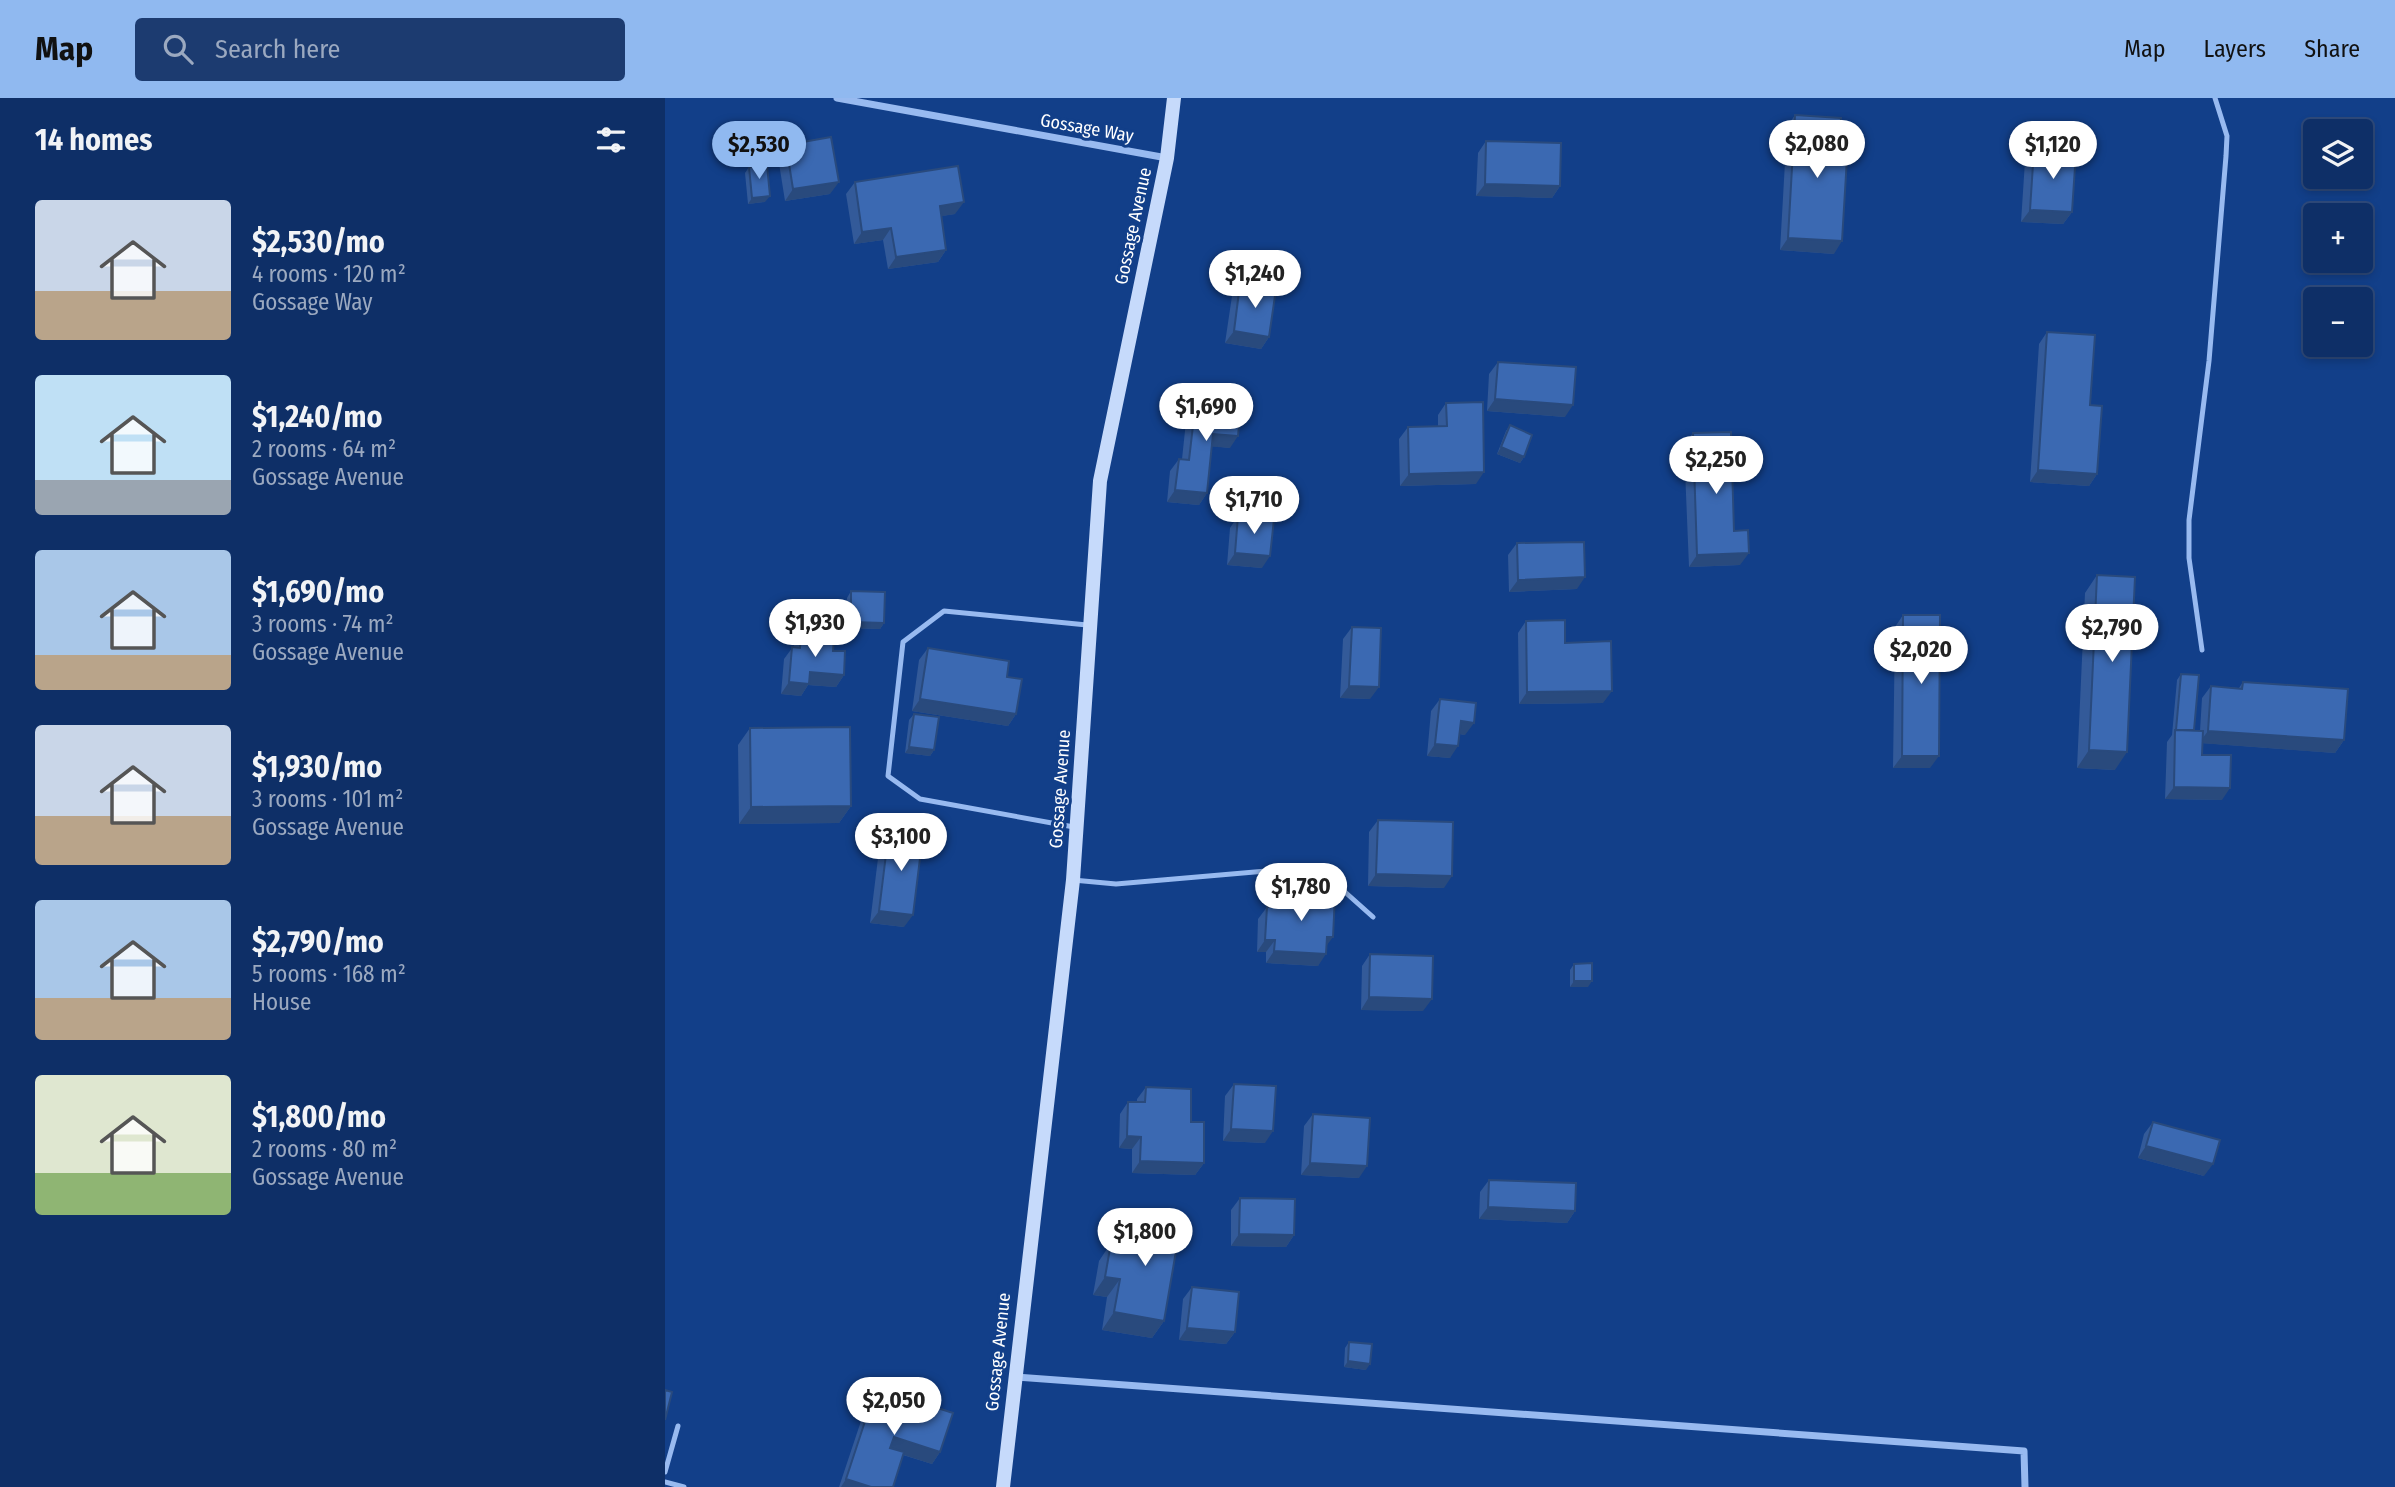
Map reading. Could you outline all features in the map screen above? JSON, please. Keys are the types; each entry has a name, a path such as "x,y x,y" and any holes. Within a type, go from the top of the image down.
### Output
{"street":[{"name":"Gossage Way","path":"837,98 1167,158"},
{"name":"Gossage Avenue","path":"1003,1487 1073,880 1100,481 1167,158 1174,98"},
{"path":"1015,1377 2024,1451 2025,1487"}],"lane":[{"path":"2202,650 2189,558 2189,520 2209,361 2226,168 2227,136 2215,98"},
{"path":"1077,828 920,799 888,776 903,642 944,611 1090,626"},
{"path":"1073,880 1116,884 1289,869 1336,884 1373,917"},
{"path":"665,1472 678,1426"},
{"path":"665,1482 684,1487"}],"building":[{"path":"1795,115 1841,118 1839,153 1847,158 1842,241 1788,238"},
{"path":"831,137 839,182 793,189 786,145"},
{"path":"1486,141 1561,143 1560,186 1485,184"},
{"path":"2034,149 2076,152 2072,212 2030,210"},
{"path":"767,165 770,196 752,198 749,167"},
{"path":"958,166 964,202 940,206 946,250 896,257 891,228 862,232 855,182"},
{"path":"1240,284 1276,289 1269,337 1234,331"},
{"path":"2047,332 2095,335 2090,405 2102,406 2097,474 2038,470"},
{"path":"1498,362 1576,367 1573,405 1495,399"},
{"path":"1196,400 1241,404 1238,436 1213,434 1207,493 1175,490 1179,459 1189,460"},
{"path":"1483,402 1484,472 1409,474 1408,427 1447,426 1446,403"},
{"path":"1510,425 1532,435 1524,457 1501,447"},
{"path":"1731,432 1734,531 1748,530 1749,553 1697,555 1693,433"},
{"path":"1238,516 1274,519 1270,556 1235,553"},
{"path":"1584,542 1585,577 1518,580 1517,543"},
{"path":"2097,575 2135,577 2127,752 2089,750"},
{"path":"851,591 885,592 884,623 851,622"},
{"path":"1903,615 1940,615 1939,756 1902,756"},
{"path":"1565,620 1565,643 1611,641 1612,691 1527,692 1526,621"},
{"path":"1352,627 1381,628 1379,687 1349,686"},
{"path":"801,636 834,639 833,651 845,651 844,675 810,672 809,684 789,682 792,647 800,648"},
{"path":"928,648 1009,661 1007,677 1022,679 1016,714 920,699"},
{"path":"2181,674 2199,675 2194,730 2176,730"},
{"path":"2243,682 2348,689 2344,740 2208,731 2211,686 2242,689"},
{"path":"1440,699 1476,703 1474,723 1461,721 1458,746 1435,744"},
{"path":"914,714 939,717 934,750 909,747"},
{"path":"850,727 851,806 751,807 750,728"},
{"path":"2175,730 2203,731 2202,755 2231,755 2230,788 2174,787"},
{"path":"1378,820 1453,822 1452,876 1376,874"},
{"path":"889,830 923,834 913,915 879,911"},
{"path":"1277,893 1335,896 1333,937 1327,937 1326,954 1274,951 1275,940 1265,940 1267,907 1276,907"},
{"path":"1370,954 1433,956 1432,999 1369,997"},
{"path":"1592,963 1592,981 1574,981 1574,964"},
{"path":"1234,1084 1276,1086 1273,1131 1231,1129"},
{"path":"1146,1087 1191,1089 1191,1122 1204,1122 1204,1163 1140,1161 1141,1137 1127,1136 1128,1102 1145,1102"},
{"path":"1313,1114 1370,1118 1367,1166 1310,1163"},
{"path":"2153,1122 2220,1140 2213,1164 2146,1146"},
{"path":"1489,1180 1576,1183 1575,1211 1488,1207"},
{"path":"1240,1198 1295,1199 1294,1235 1239,1234"},
{"path":"1135,1215 1181,1222 1164,1321 1114,1312 1120,1279 1105,1277 1111,1243 1130,1246"},
{"path":"1192,1287 1239,1292 1235,1332 1187,1328"},
{"path":"1349,1342 1372,1344 1370,1364 1348,1361"},
{"path":"876,1388 953,1413 940,1452 894,1437 890,1448 904,1452 893,1487 871,1487 846,1479"},
{"path":"665,1390 672,1392 665,1420"}]}
